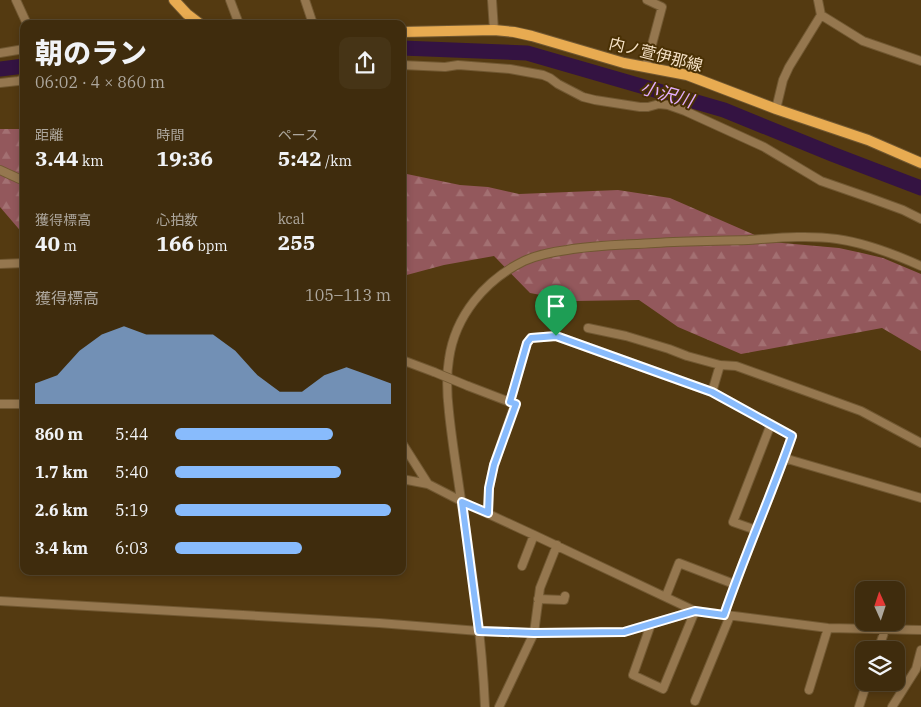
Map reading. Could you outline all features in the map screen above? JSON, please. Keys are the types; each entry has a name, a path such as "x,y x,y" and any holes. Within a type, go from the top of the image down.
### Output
{"main road":[{"path":"174,0 195,20"},
{"name":"内ノ萱伊那線","path":"406,32 494,30 514,32 624,63 686,75 776,109 868,140 921,163"}],"street":[{"path":"16,0 25,20"},
{"path":"230,0 238,20"},
{"path":"305,0 312,20"},
{"path":"492,0 494,30"},
{"path":"646,67 662,7 647,0"},
{"path":"818,0 822,15 863,41 921,61"},
{"path":"776,109 783,80 789,67 822,15"},
{"path":"0,53 20,50"},
{"path":"406,64 445,67 458,65 510,69 543,75 583,97 595,100 640,107 659,104 668,105 764,147 821,181 903,210 921,219"},
{"path":"0,83 20,80"},
{"path":"0,170 20,179"},
{"path":"485,707 479,631 452,440 447,374 451,349 459,326 485,287 503,273 525,260 550,252 590,246 804,237 837,239 869,246 891,252 921,266"},
{"path":"0,264 20,263"},
{"path":"588,328 626,336 720,365 736,366 861,410 921,443"},
{"path":"510,402 527,343 531,338 556,336 712,392 792,436 734,584 727,615 695,701"},
{"path":"406,362 516,404 494,465 489,488 488,513"},
{"path":"712,392 720,365"},
{"path":"0,404 20,404"},
{"path":"756,530 733,522 771,424"},
{"path":"406,449 428,484"},
{"path":"784,458 921,498"},
{"path":"406,480 428,484 462,502 695,611 828,628 855,629"},
{"path":"522,566 534,535"},
{"path":"499,707 534,633 540,588 557,545"},
{"path":"666,596 679,563 734,584"},
{"path":"538,599 564,600 565,596"},
{"path":"0,601 534,633 624,632 695,611"},
{"path":"652,624 633,675 663,689 695,611"},
{"path":"809,690 828,628"},
{"path":"905,630 921,630"},
{"path":"892,707 916,669 921,650"},
{"path":"859,707 864,691"}],"green space":[{"path":"0,129 20,129 20,230 0,207"},
{"path":"406,174 460,185 488,187 519,194 618,190 670,198 771,242 839,248 883,258 921,274 921,351 882,328 741,354 678,327 639,300 574,301 530,293 494,256 444,265 406,275"}],"waterway":[{"name":"小沢川","path":"406,48 527,53 724,110 921,188"},
{"name":"小沢川","path":"0,69 20,66"}],"route":[{"path":"556,336 712,392 792,436 734,584 724,615 695,611 624,632 534,633 479,631 462,502 488,513 489,488 494,465 516,404 510,402 527,343 531,338 556,336"}]}
